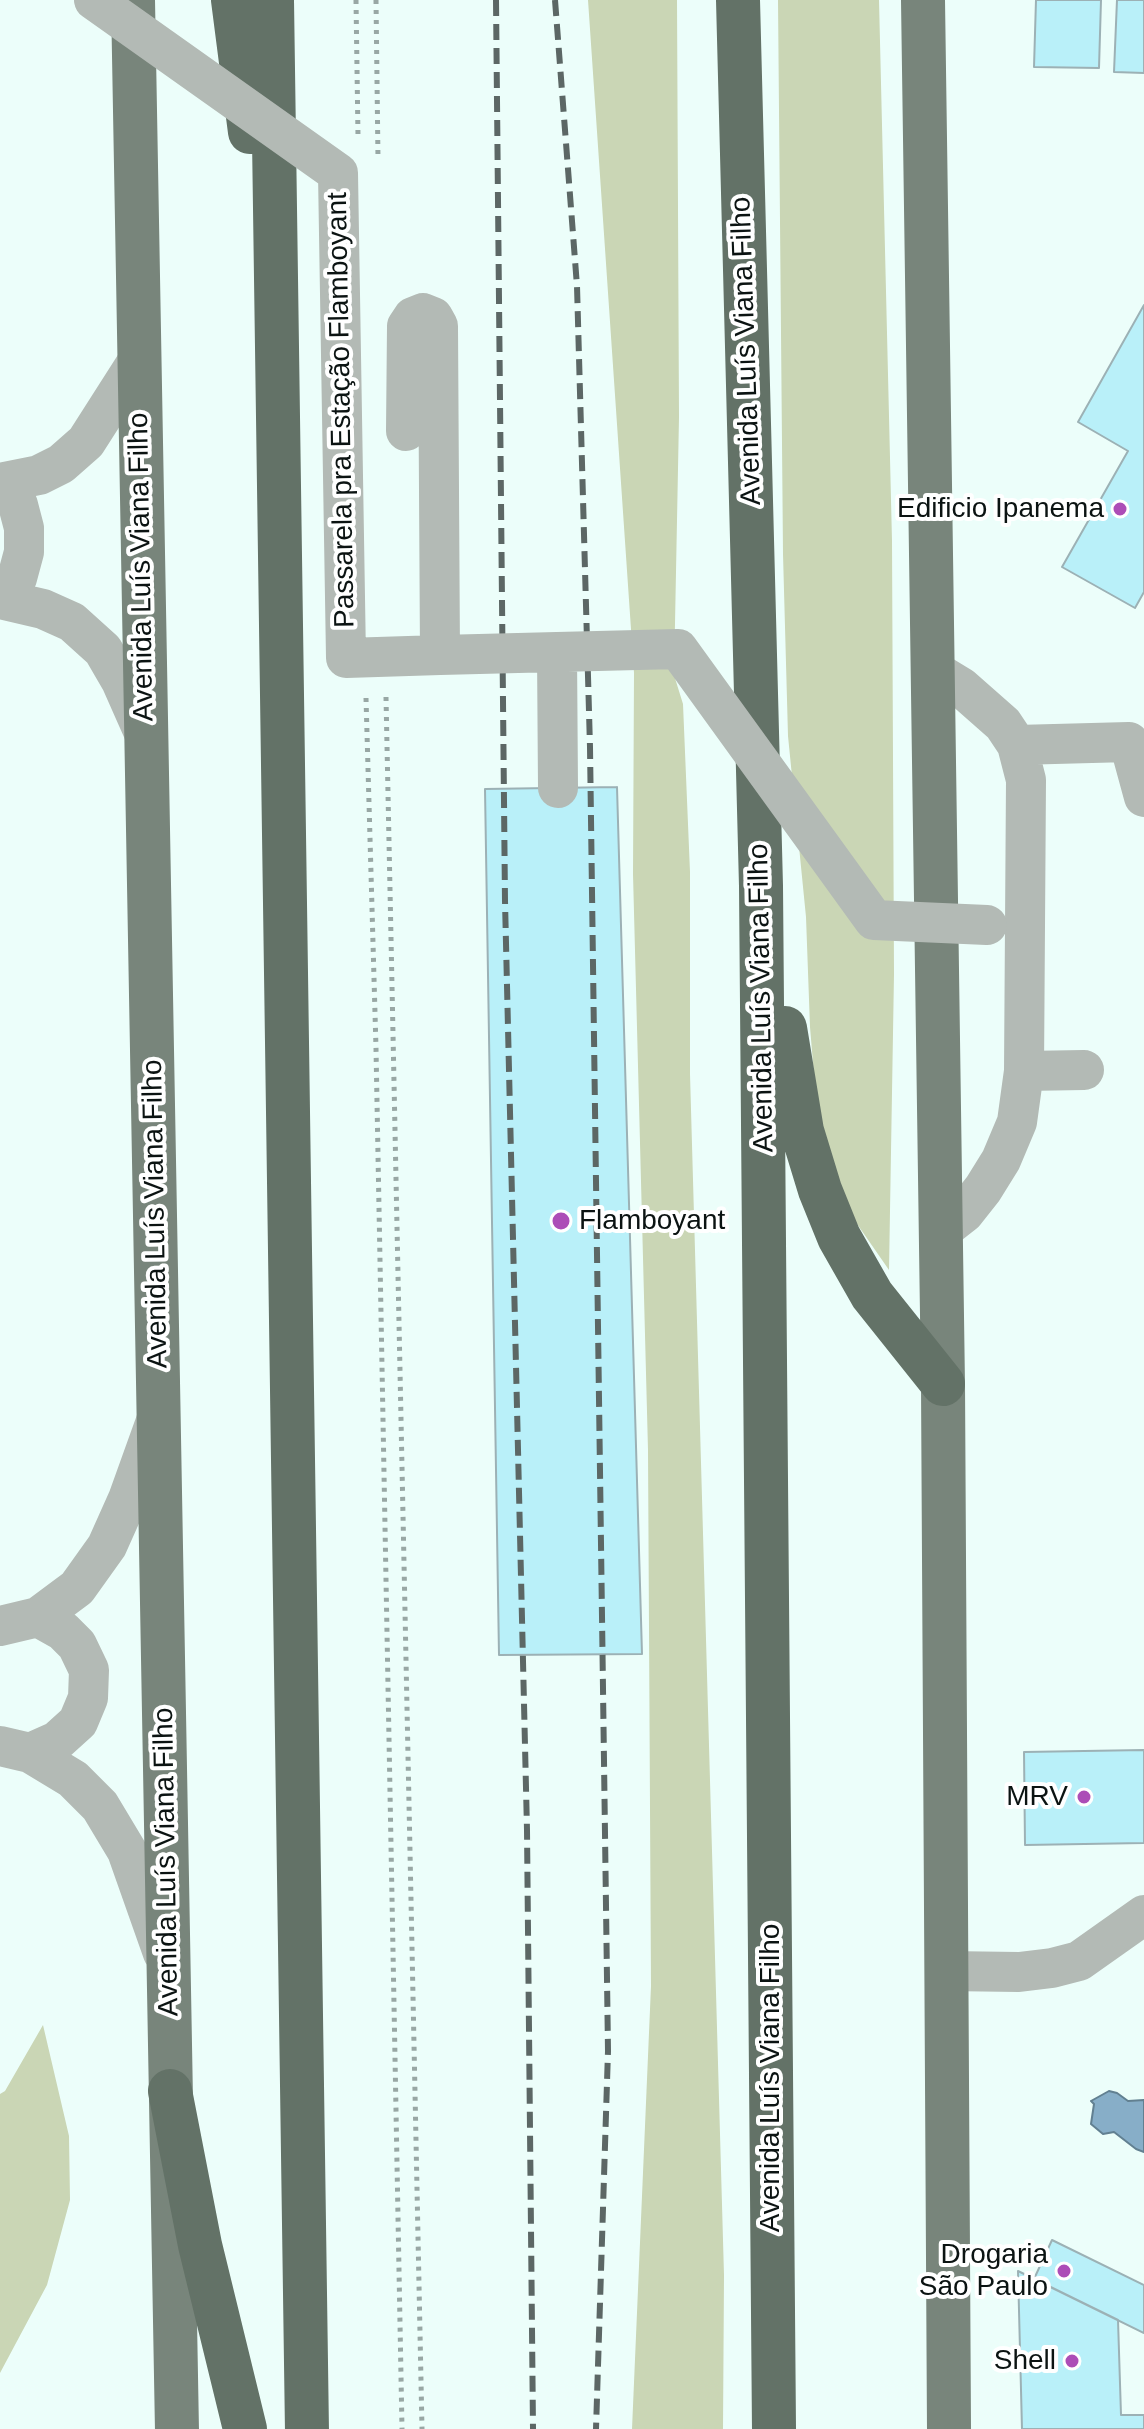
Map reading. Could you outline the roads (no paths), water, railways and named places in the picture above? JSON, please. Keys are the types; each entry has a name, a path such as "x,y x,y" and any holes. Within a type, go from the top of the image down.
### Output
{"highway":[{"path":"233,0 278,343"},
{"path":"272,0 307,2429"},
{"name":"Avenida Luís Viana Filho","path":"738,0 761,886 774,2429"},
{"path":"761,886 780,979 802,1131 820,1190 839,1237 872,1295 943,1384"},
{"path":"170,2091 200,2245 245,2429"}],"main road":[{"name":"Avenida Luís Viana Filho","path":"133,0 177,2429"},
{"path":"923,0 943,1384 949,2429"}],"street":[{"name":"Passarela pra Estação Flamboyant","path":"94,0 338,173 346,658 440,655"},
{"path":"406,431 407,326 413,317 423,313 433,317 438,326 440,655 678,649 874,920 987,925"},
{"path":"139,359 86,442 61,464 39,475 4,483 18,505 24,528 24,552 17,578 3,599 43,609 72,622 103,650 121,681 144,733"},
{"path":"557,652 558,788"},
{"path":"933,670 982,703 1003,724 1017,745 1026,780 1024,1071 1017,1122 1001,1160 964,1213 941,1231"},
{"path":"1017,745 1129,742 1144,797"},
{"path":"1024,1071 1084,1070"},
{"path":"19,1622 77,1588 107,1546 128,1499 160,1409"},
{"path":"15,1749 57,1741 78,1722 88,1698 89,1670 77,1645 63,1631 19,1622"},
{"path":"15,1749 73,1779 100,1806 127,1851 168,1966"},
{"path":"946,1971 1019,1972 1079,1961 1144,1915"}],"water":[{"path":"1109,2091 1128,2101 1144,2100 1144,2152 1114,2132 1103,2134 1091,2124 1094,2104 1091,2101"}],"railway":[{"path":"496,0 505,901 527,1830 533,2429"},
{"path":"555,0 577,286 590,747 608,2051 596,2429"}],"place":[{"name":"Edificio Ipanema","path":"1120,509"},
{"name":"Flamboyant","path":"561,1221"},
{"name":"MRV","path":"1084,1797"},
{"name":"Drogaria São Paulo","path":"1064,2271"},
{"name":"Shell","path":"1072,2361"}]}
